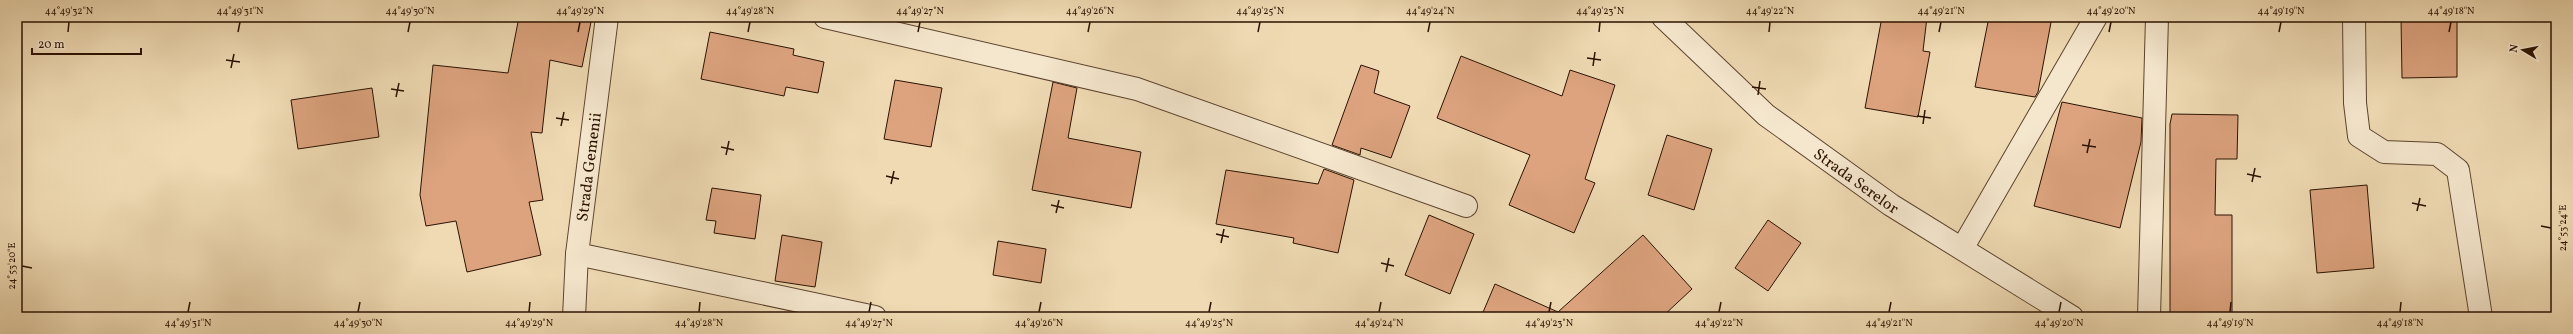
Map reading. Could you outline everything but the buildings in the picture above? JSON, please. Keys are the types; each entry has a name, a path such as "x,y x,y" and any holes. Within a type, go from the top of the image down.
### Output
{"street":[{"name":"Strada Gemenii","path":"574,317 577,254 606,17"},
{"path":"825,17 1138,89 1466,206"},
{"name":"Strada Serelor","path":"1663,17 1766,115 1891,205 1963,247 2072,317"},
{"path":"1963,247 2096,17"},
{"path":"2149,317 2157,17"},
{"path":"2354,17 2356,103 2359,136 2384,152 2437,154 2458,170 2481,317"},
{"path":"577,254 875,317"}]}
